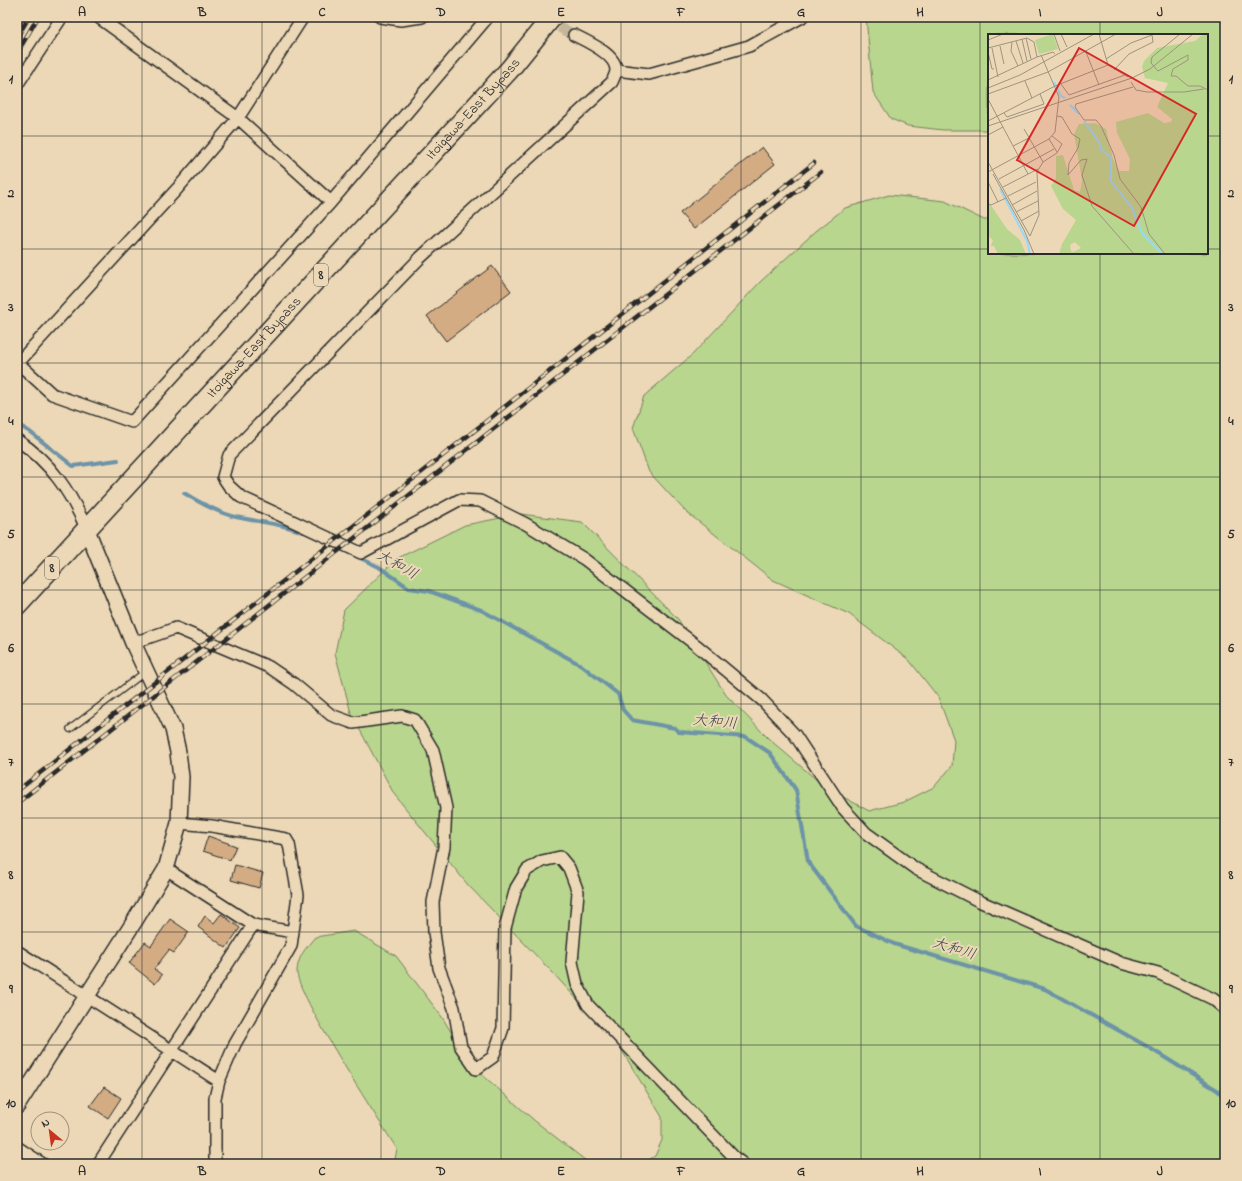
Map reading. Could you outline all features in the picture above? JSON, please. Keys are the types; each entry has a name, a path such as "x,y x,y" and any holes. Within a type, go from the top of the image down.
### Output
{"highway":[{"name":"Itoigawa-East Bypass","path":"17,605 510,69 552,17"}],"street":[{"path":"17,86 62,17"},
{"path":"98,17 238,118 331,202"},
{"path":"303,17 238,118 177,189 18,364 52,394 132,422 331,202 488,17"},
{"path":"383,17 401,20 422,17"},
{"path":"616,70 649,74 749,46 802,17"},
{"path":"574,35 599,48 612,61 616,70 612,82 420,258 229,455 223,476 226,481 241,498 361,554 459,500 480,501 526,524 584,559 696,645 762,700 796,735 843,808 866,833 916,869 979,901 1121,963 1158,973 1213,999 1225,1009"},
{"path":"17,440 43,461 76,504 133,643 173,729 181,776 180,823 166,869 17,1106"},
{"path":"133,643 176,628 269,667 294,684 331,715 352,723 402,716 415,720 433,750 446,808 444,847 433,902 434,932 439,968 454,1008 461,1046 476,1069 493,1058 503,1028 505,928 516,888 527,870 542,861 560,857 569,868 578,892 572,962 577,984 588,1005 734,1157 743,1164"},
{"path":"180,823 212,826 286,839 289,844 298,895 291,946 235,1044 220,1081 215,1098 215,1159 205,1164"},
{"path":"166,869 253,925 293,932"},
{"path":"98,1164 253,925"},
{"path":"17,951 220,1081"},
{"path":"17,1147 43,1164"}],"lane":[{"path":"70,729 146,672"}],"green space":[{"path":"866,17 1225,17 1225,1164 642,1164 655,1156 662,1140 662,1117 618,1044 552,972 468,885 394,794 351,713 335,653 344,610 396,559 465,525 521,514 582,522 678,619 726,695 769,739 825,787 869,811 904,802 934,787 952,766 954,740 938,697 909,660 849,614 773,580 685,511 649,472 633,428 644,396 693,354 760,282 816,231 845,208 889,195 945,201 984,220 988,220 988,254 1208,254 1208,34 988,34 988,130 943,130 908,126 891,119 873,92"},
{"path":"354,931 396,956 442,1017 471,1065 535,1121 590,1164 394,1164 397,1149 357,1087 323,1030 300,984 297,971 301,957 315,937"}],"building":[{"path":"762,147 775,164 694,229 680,213"},
{"path":"492,266 511,291 446,341 427,316"},
{"path":"208,836 236,846 230,860 203,851"},
{"path":"235,865 263,873 259,888 231,880"},
{"path":"221,914 240,928 226,948 198,927 205,916 214,923"},
{"path":"170,919 189,932 174,953 169,950 154,969 162,975 155,984 129,963 145,942 151,946"},
{"path":"104,1087 121,1098 108,1118 90,1106"}],"waterway":[{"name":"大和川","path":"17,424 30,432 73,466 118,460"},
{"name":"大和川","path":"184,493 208,506 232,516 303,532"},
{"name":"大和川","path":"356,556 379,567 409,588 429,591 481,610 581,665 618,694 623,710 632,720 675,728 679,732 746,737 770,753 796,790 808,862 856,926 894,944 1045,989 1148,1047 1217,1090 1225,1097"}],"tunnel":[{"path":"545,19 574,35"}],"railway":[{"path":"17,37 29,17"},
{"path":"17,53 38,17"},
{"path":"17,791 814,163"},
{"path":"17,803 821,172"}]}
